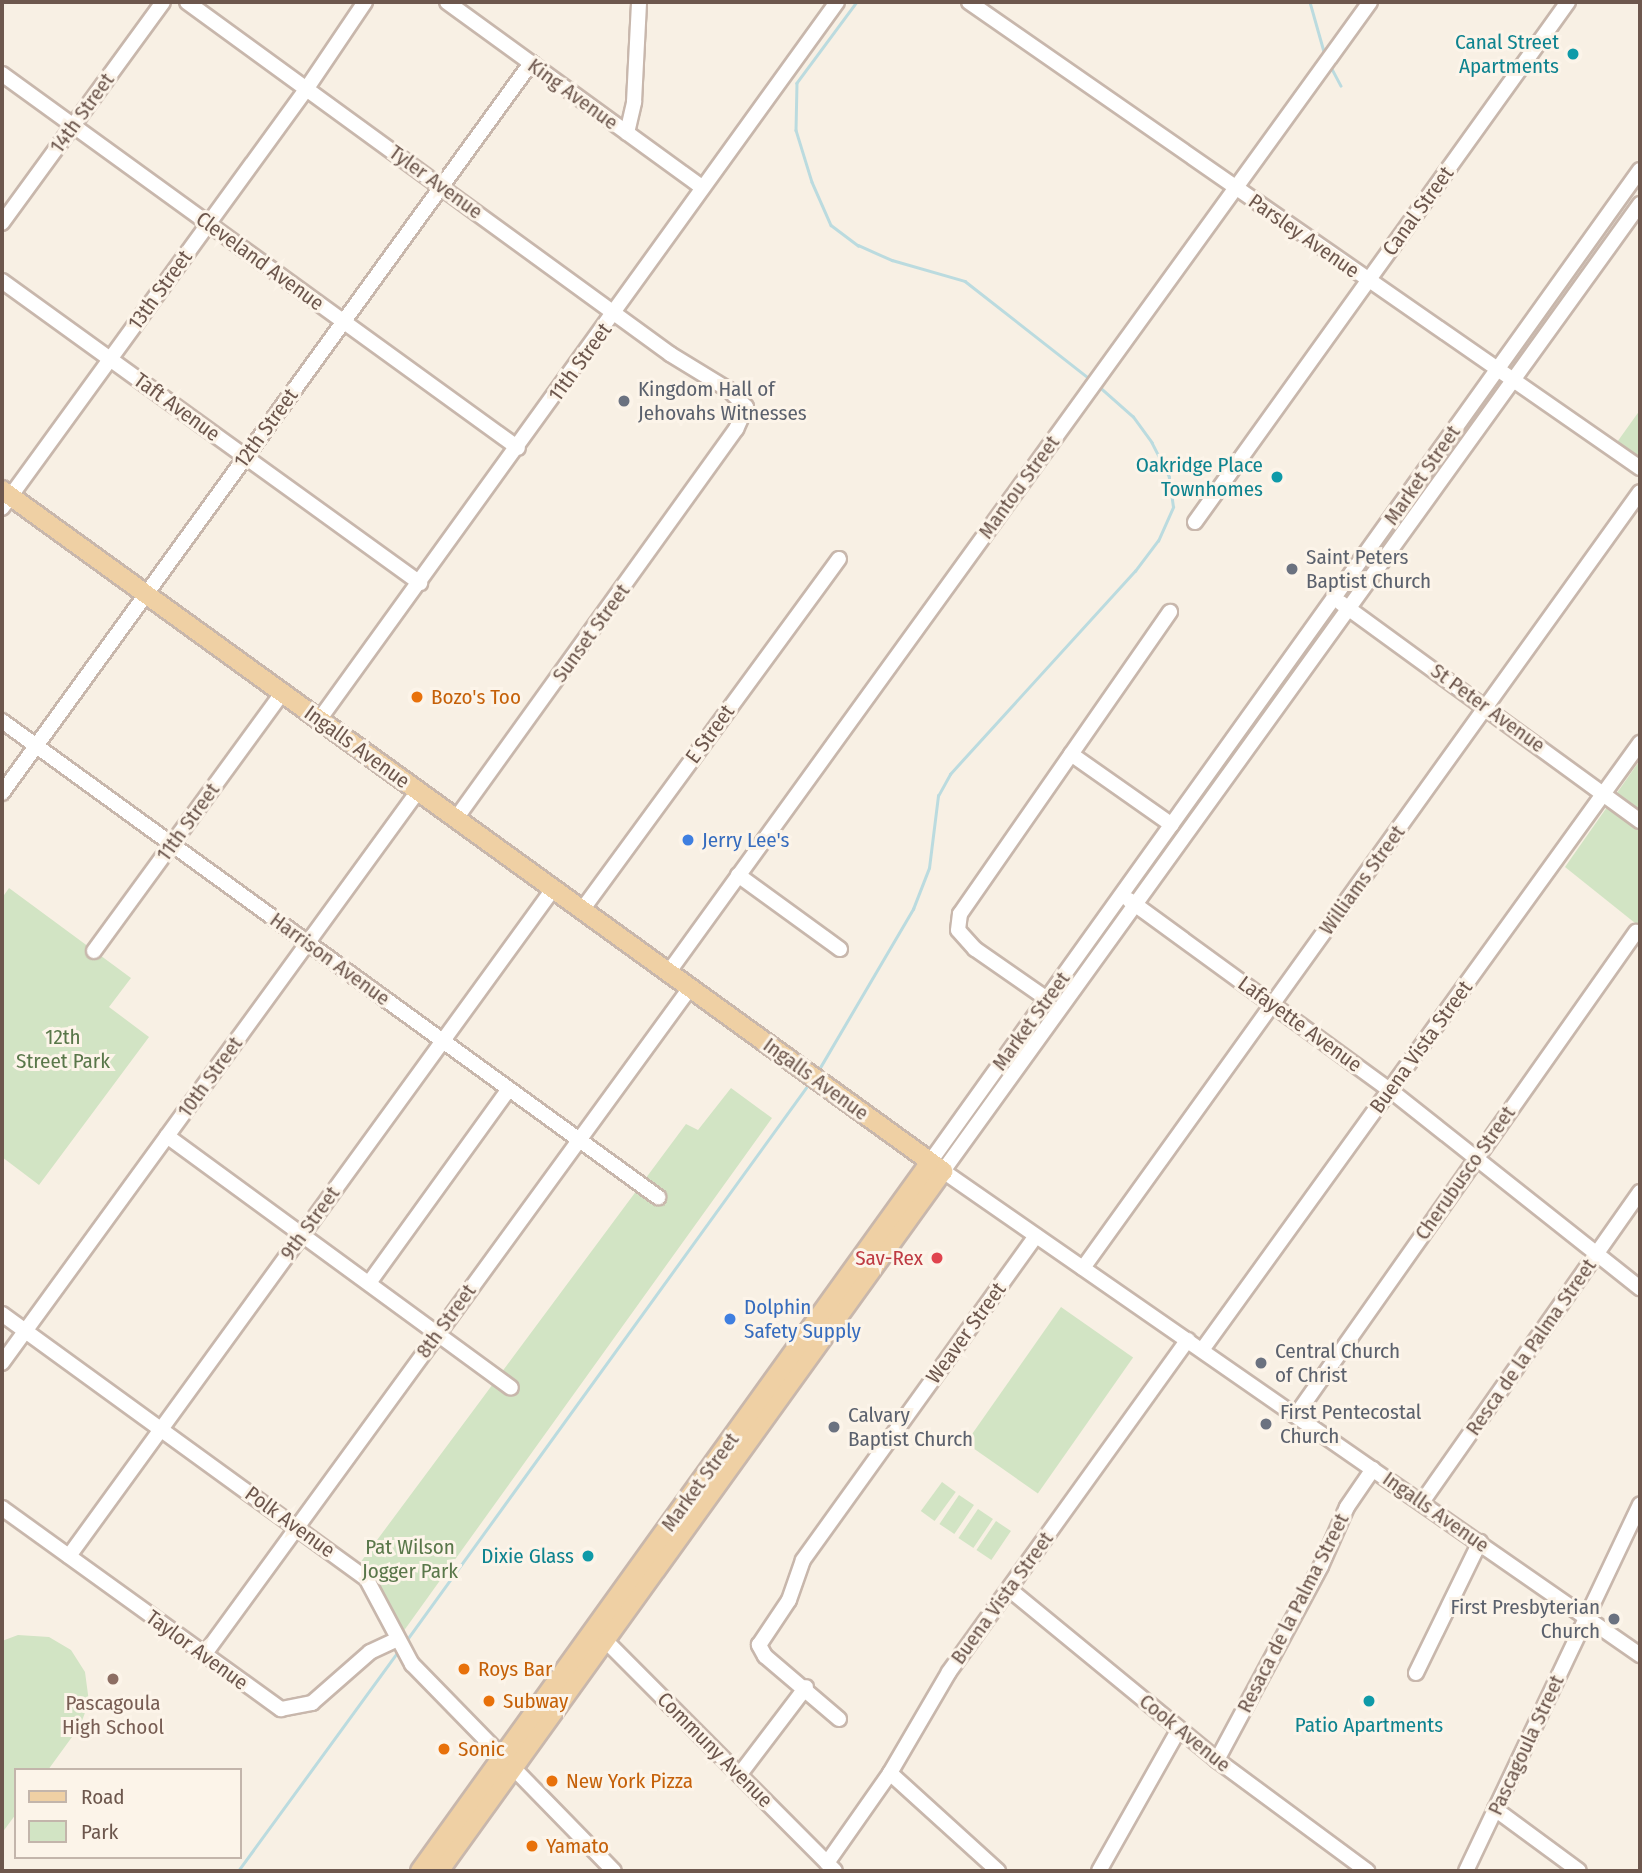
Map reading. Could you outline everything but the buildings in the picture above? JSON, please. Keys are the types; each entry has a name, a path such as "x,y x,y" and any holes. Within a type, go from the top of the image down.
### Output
{"main road":[{"name":"Ingalls Avenue","path":"5,498 146,594 936,1166"},
{"name":"Market Street","path":"439,1871 508,1763 936,1166"},
{"name":"Market Street","path":"420,1871 508,1763"}],"street":[{"name":"14th Street","path":"2,223 163,2"},
{"name":"Tyler Avenue","path":"187,2 683,363"},
{"name":"13th Street","path":"5,498 209,224 365,2"},
{"name":"King Avenue","path":"447,2 700,186"},
{"path":"627,133 634,102 639,2"},
{"name":"11th Street","path":"319,720 616,313 700,186 792,72 837,2"},
{"name":"Parsley Avenue","path":"969,2 1640,468"},
{"name":"Mantou Street","path":"668,973 1370,2"},
{"name":"Canal Street","path":"1195,522 1568,2"},
{"name":"12th Street","path":"2,793 531,63"},
{"name":"Cleveland Avenue","path":"2,74 518,448"},
{"name":"Market Street","path":"936,1166 1047,999 1640,170"},
{"name":"Market Street","path":"936,1166 1134,904 1640,204"},
{"name":"Taft Avenue","path":"2,281 420,583"},
{"name":"Sunset Street","path":"456,818 744,415 744,403 683,363"},
{"name":"Williams Street","path":"1083,1268 1640,492"},
{"name":"E Street","path":"582,910 839,558"},
{"name":"St Peter Avenue","path":"1334,599 1640,821"},
{"path":"1047,999 975,949 958,930 960,914 1170,612"},
{"name":"11th Street","path":"94,951 282,693"},
{"name":"Harrison Avenue","path":"2,721 658,1197"},
{"name":"Buena Vista Street","path":"1202,1350 1640,743"},
{"path":"1071,754 1172,825"},
{"name":"10th Street","path":"2,1363 418,791"},
{"path":"738,875 840,949"},
{"name":"9th Street","path":"69,1556 553,889"},
{"name":"Lafayette Avenue","path":"1122,895 1390,1090 1640,1289"},
{"name":"Cherubusco Street","path":"1296,1415 1636,932"},
{"name":"8th Street","path":"204,1655 690,988"},
{"path":"369,1283 509,1089"},
{"path":"167,1136 511,1388"},
{"name":"Ingalls Avenue","path":"936,1166 1640,1655"},
{"name":"Resca de la Palma Street","path":"1422,1502 1640,1192"},
{"name":"Weaver Street","path":"806,1687 765,1656 759,1645 786,1605 803,1560 1036,1236"},
{"name":"Polk Avenue","path":"2,1314 297,1527 372,1585 396,1640 422,1676 614,1871"},
{"name":"Buena Vista Street","path":"831,1867 890,1773 931,1700 1188,1340"},
{"name":"Resaca de la Palma Street","path":"1217,1760 1315,1578 1348,1507 1373,1469"},
{"name":"Pascagoula Street","path":"1466,1871 1640,1504"},
{"name":"Taylor Avenue","path":"2,1508 268,1702 296,1709 328,1692 370,1652 396,1640"},
{"path":"1416,1673 1480,1542"},
{"name":"Cook Avenue","path":"1009,1589 1217,1760 1367,1871"},
{"name":"Communy Avenue","path":"600,1635 831,1867"},
{"path":"740,1774 806,1687 839,1719"},
{"path":"1099,1871 1179,1729"},
{"path":"890,1773 998,1871"},
{"path":"1495,1809 1578,1871"}],"green space":[{"path":"1640,410 1640,463 1615,445"},
{"path":"1640,760 1640,927 1565,867"},
{"name":"12th Street Park","path":"9,888 131,978 109,1007 149,1037 39,1185 2,1157 2,898"},
{"name":"Pat Wilson Jogger Park","path":"731,1088 772,1118 403,1632 378,1582 360,1563 686,1124 698,1130"},
{"path":"1061,1307 1133,1357 1038,1493 966,1443"},
{"path":"942,1482 956,1492 935,1521 921,1511"},
{"path":"959,1495 974,1505 954,1534 939,1524"},
{"path":"978,1509 993,1519 973,1548 958,1538"},
{"path":"996,1521 1011,1531 991,1560 976,1550"},
{"path":"18,1635 49,1637 71,1650 85,1672 89,1702 80,1726 49,1768 14,1768 14,1817 2,1833 2,1641"}],"waterway":[{"path":"857,2 797,83 796,130 812,182 831,225 858,245 892,260 965,281 1090,379"},
{"path":"1310,2 1325,55"},
{"path":"1331,67 1341,86"},
{"path":"818,1071 913,909 929,868 938,796 950,774 1135,571 1158,541 1173,507 1169,477 1152,443 1133,417 1098,386"},
{"path":"406,1641 810,1082"},
{"path":"238,1871 396,1654"}],"place":[{"name":"Canal Street Apartments","path":"1573,54"},
{"name":"Kingdom Hall of Jehovahs Witnesses","path":"624,401"},
{"name":"Oakridge Place Townhomes","path":"1277,477"},
{"name":"Saint Peters Baptist Church","path":"1292,569"},
{"name":"Bozo's Too","path":"417,697"},
{"name":"Jerry Lee's","path":"688,840"},
{"name":"Sav-Rex","path":"937,1258"},
{"name":"Dolphin Safety Supply","path":"730,1319"},
{"name":"Central Church of Christ","path":"1261,1363"},
{"name":"First Pentecostal Church","path":"1266,1424"},
{"name":"Calvary Baptist Church","path":"834,1427"},
{"name":"Dixie Glass","path":"588,1556"},
{"name":"First Presbyterian Church","path":"1614,1619"},
{"name":"Roys Bar","path":"464,1669"},
{"name":"Pascagoula High School","path":"113,1679"},
{"name":"Subway","path":"489,1701"},
{"name":"Patio Apartments","path":"1369,1701"},
{"name":"Sonic","path":"444,1749"},
{"name":"New York Pizza","path":"552,1781"},
{"name":"Yamato","path":"532,1846"}]}
